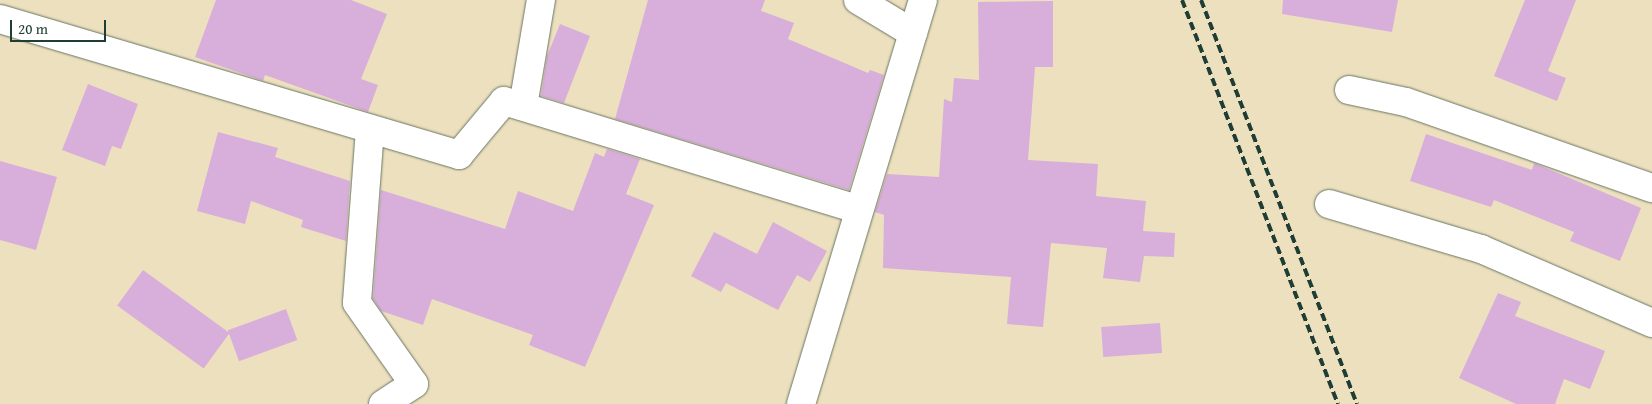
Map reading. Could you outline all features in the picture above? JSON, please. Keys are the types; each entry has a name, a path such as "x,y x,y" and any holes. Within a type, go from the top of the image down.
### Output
{"street":[{"path":"523,106 541,0"},
{"path":"858,0 913,33"},
{"path":"801,404 858,209 923,0"},
{"path":"0,20 459,155 504,101 858,209"},
{"path":"1349,90 1406,102 1652,188"},
{"path":"370,129 357,303 414,384 383,404"},
{"path":"1329,204 1481,249 1652,323"}],"building":[{"path":"216,0 351,0 387,14 361,79 378,85 368,112 265,75 263,81 195,57"},
{"path":"648,0 765,0 761,11 794,23 788,39 868,73 870,70 884,75 849,190 615,119"},
{"path":"1283,0 1398,0 1392,32 1282,14"},
{"path":"1525,0 1576,0 1548,71 1566,78 1557,101 1494,76"},
{"path":"1053,1 1053,67 1035,67 1028,160 1098,164 1096,196 1146,201 1143,231 1175,233 1174,257 1144,256 1140,282 1103,278 1107,248 1051,243 1043,327 1007,324 1011,277 883,268 884,215 875,212 887,174 939,177 944,99 952,102 954,78 979,80 978,2"},
{"path":"560,24 590,36 564,103 541,96 547,56"},
{"path":"88,84 138,104 121,149 112,146 105,166 62,150"},
{"path":"218,132 278,148 275,157 350,181 346,241 301,227 303,220 251,201 245,224 197,211"},
{"path":"1426,134 1532,170 1534,163 1641,208 1620,261 1570,241 1574,232 1494,200 1491,207 1410,181"},
{"path":"607,149 640,159 626,194 654,205 585,367 529,345 533,335 432,299 423,325 381,311 373,299 381,190 505,229 518,191 573,211 595,153 604,157"},
{"path":"0,161 57,177 36,250 0,240"},
{"path":"773,222 827,251 810,282 797,275 778,310 726,283 721,292 691,276 714,232 757,254"},
{"path":"143,270 230,333 204,368 117,306"},
{"path":"1498,293 1521,302 1515,316 1605,351 1590,389 1564,379 1555,404 1516,404 1459,378"},
{"path":"286,309 297,340 239,361 228,330"},
{"path":"1160,323 1162,353 1103,357 1101,327"}],"railway":[{"path":"1182,0 1338,404"},
{"path":"1201,0 1357,404"}]}
